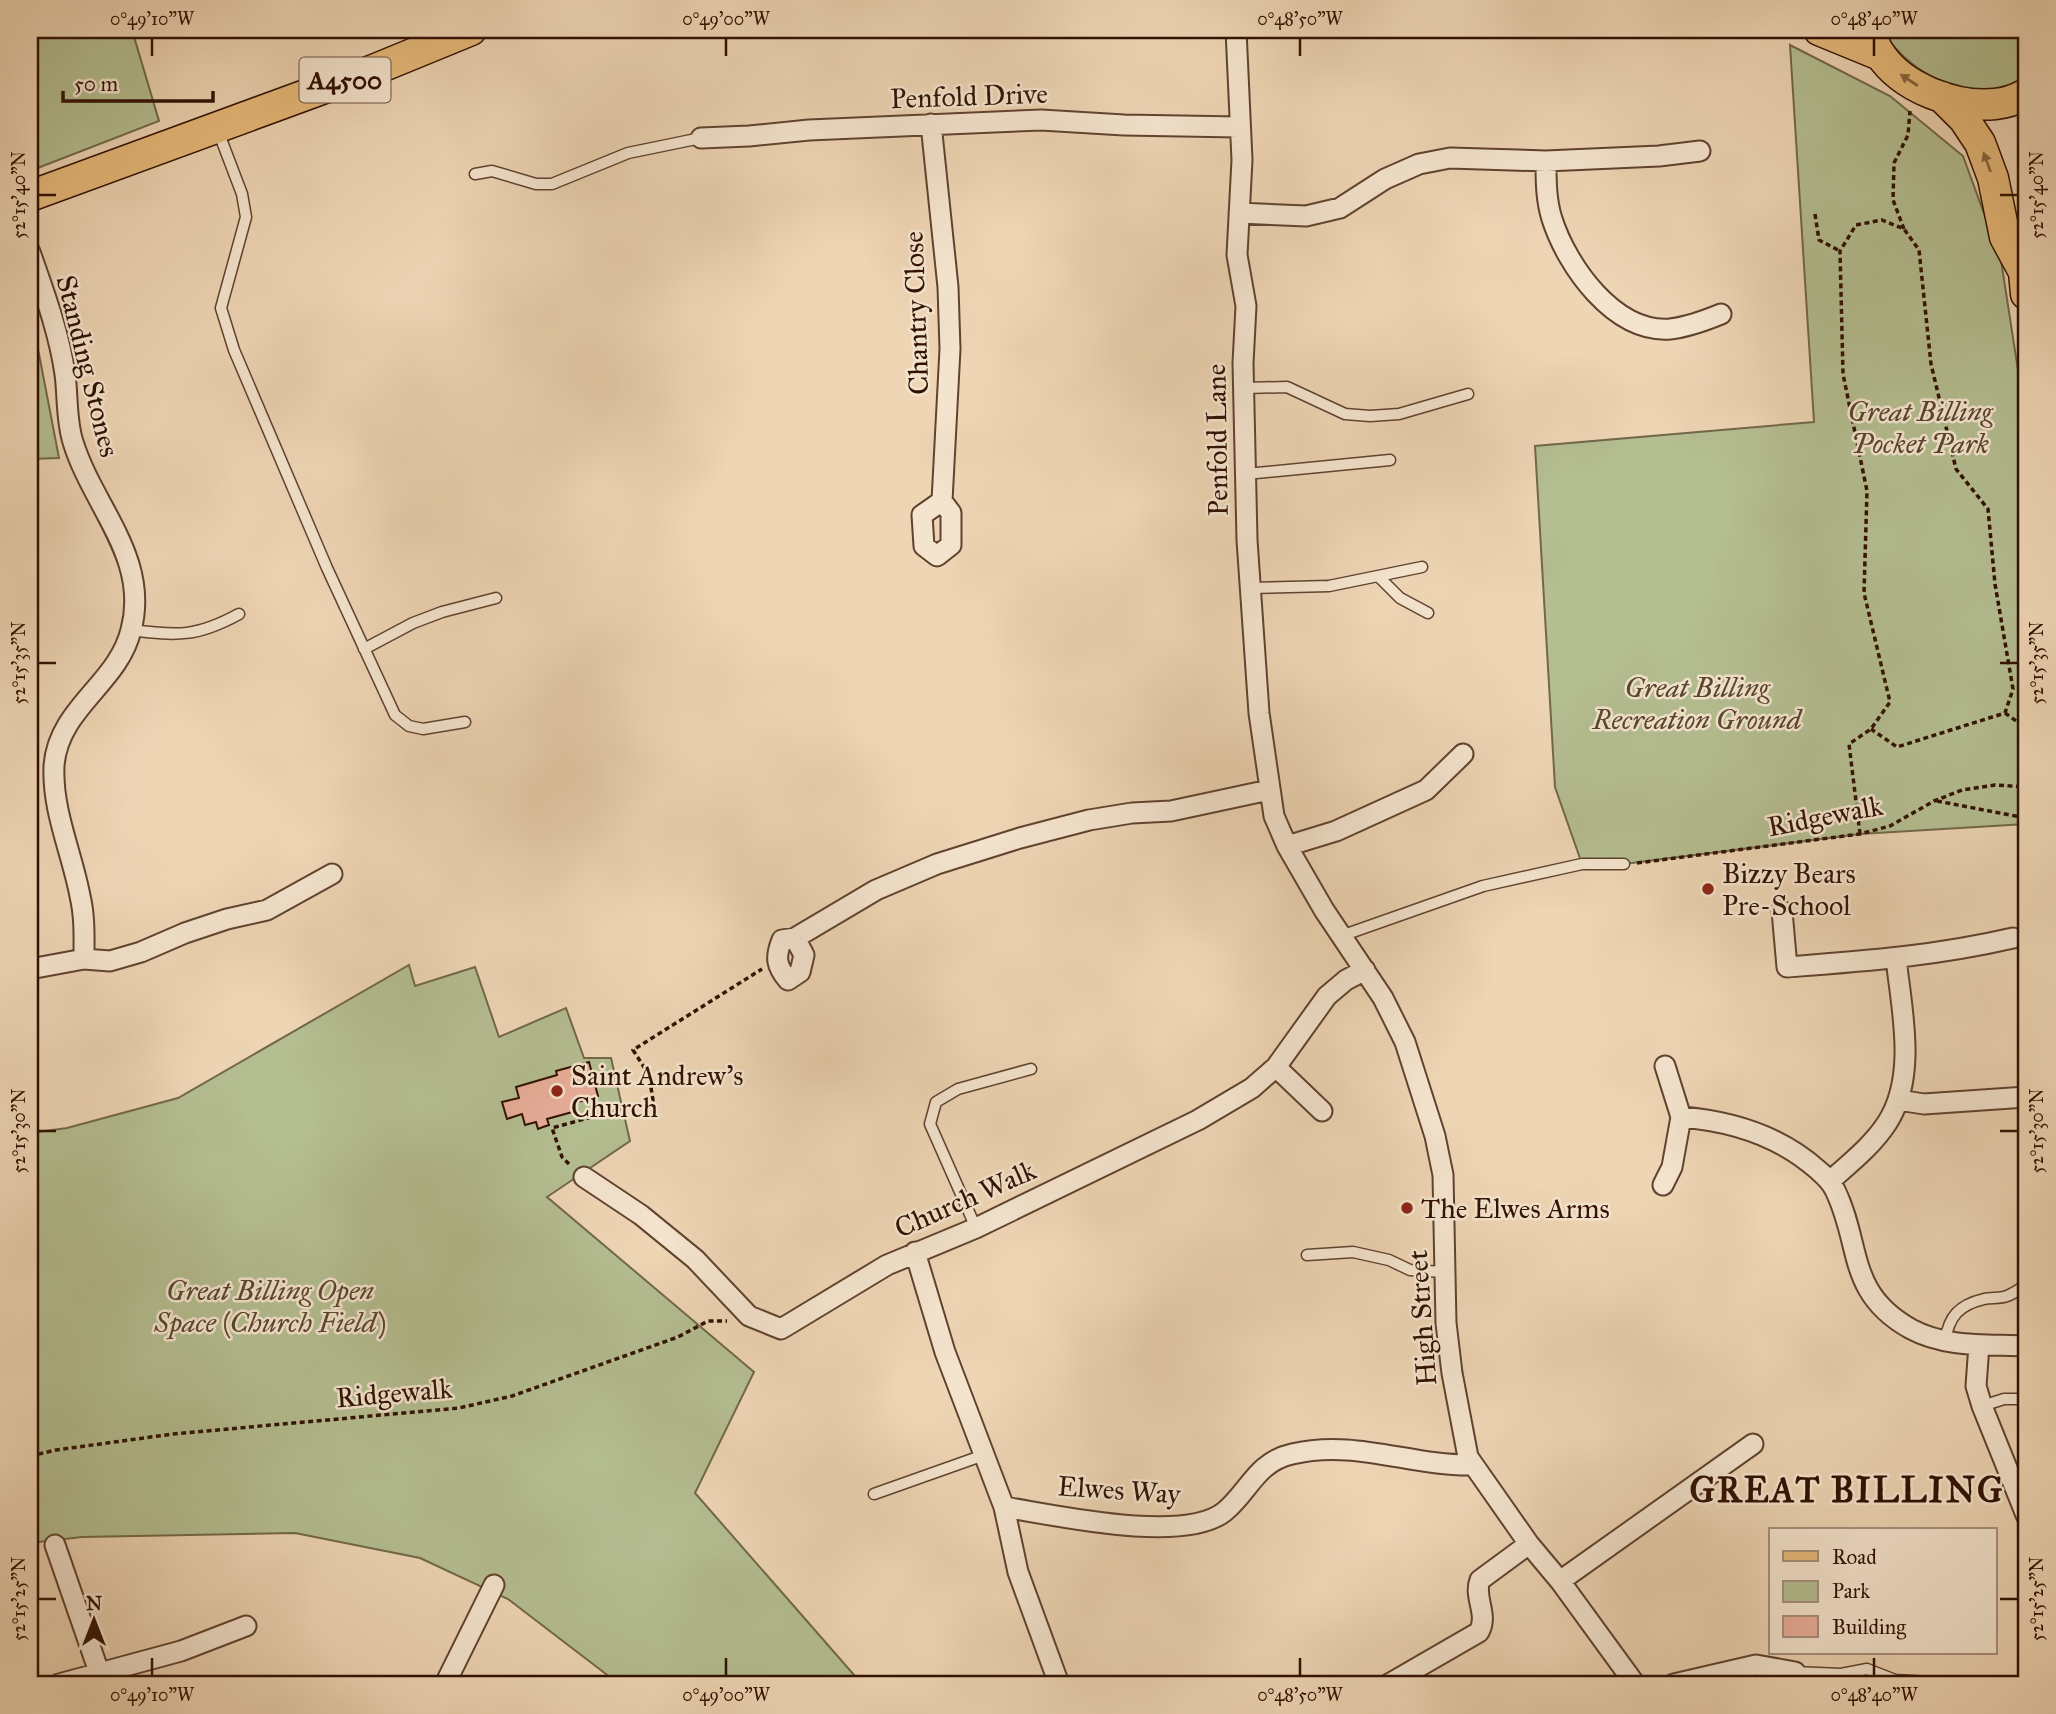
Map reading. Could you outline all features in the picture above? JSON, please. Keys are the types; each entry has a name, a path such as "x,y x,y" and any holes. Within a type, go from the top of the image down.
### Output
{"main road":[{"name":"A4500","path":"30,196 371,71 471,30"},
{"path":"1819,30 1874,42 1912,83 1942,97 1980,104 1997,104 2026,94"},
{"path":"1942,97 1964,119 1980,144 1993,178 2005,237 2026,277"}],"street":[{"name":"Penfold Lane","path":"1236,30 1242,160 1237,255 1246,306 1244,388 1250,588 1259,713 1269,790 1274,816 1287,846"},
{"name":"Penfold Drive","path":"701,138 1041,120 1239,127"},
{"name":"Chantry Close","path":"931,124 948,287 950,349 942,501"},
{"path":"1239,213 1306,216 1340,208 1385,180 1419,164 1450,158 1546,161 1659,156 1700,151"},
{"path":"1546,161 1547,193 1552,219 1567,253 1586,283 1606,304 1640,324 1667,329 1695,324 1721,314"},
{"name":"Standing Stones","path":"30,252 59,341 72,442 83,470 129,560 136,600 131,630 114,667 65,726 54,764 59,814 84,921 84,960"},
{"path":"1287,846 1336,831 1426,790 1463,754"},
{"path":"795,938 804,956 800,972 788,980 778,968 776,954 782,940 795,938 876,890 937,864 1089,820 1132,813 1171,811 1269,790"},
{"name":"High Street","path":"1287,846 1341,936 1383,998 1405,1042 1435,1136 1443,1175 1446,1323 1462,1433 1472,1465 1634,1684"},
{"path":"30,969 84,960 110,961 141,952 196,930 267,910 332,874"},
{"path":"1782,911 1787,967 1896,960 1960,950 2012,938"},
{"path":"1830,1181 1864,1151 1887,1123 1898,1100 1905,1062 1896,960"},
{"name":"Church Walk","path":"584,1177 641,1215 695,1259 750,1317 781,1329 887,1265 976,1228 1198,1120 1252,1088 1276,1067 1327,996 1346,980 1364,970"},
{"path":"1663,1185 1672,1167 1681,1117 1665,1066"},
{"path":"1276,1067 1322,1111"},
{"path":"1898,1100 1924,1104 2026,1097"},
{"path":"1681,1117 1727,1123 1759,1134 1790,1149 1830,1181 1842,1207 1859,1272 1885,1310 1912,1330 1945,1341 2025,1346"},
{"path":"915,1252 945,1352 1004,1507 1018,1572 1059,1684"},
{"path":"1979,1345 1976,1386 2026,1515"},
{"path":"1560,1581 1753,1444"},
{"name":"Elwes Way","path":"1004,1507 1097,1522 1164,1527 1200,1523 1224,1512 1263,1467 1290,1454 1337,1449 1372,1451 1445,1465 1472,1465"},
{"path":"1389,1684 1479,1632 1484,1619 1478,1591 1480,1580 1529,1544"},
{"path":"54,1545 99,1672"},
{"path":"445,1684 494,1584"},
{"path":"59,1684 181,1651 246,1626"},
{"path":"1674,1684 1756,1665 1795,1672"}],"lane":[{"path":"216,127 242,194 246,216 221,309 234,350 364,649 396,715 409,726 432,728 465,722"},
{"path":"475,174 492,171 536,184 552,184 628,153 701,138"},
{"path":"1244,388 1287,387 1345,414 1370,416 1399,414 1468,394"},
{"path":"1246,474 1390,460"},
{"path":"1250,588 1329,586 1422,567"},
{"path":"1378,576 1400,598 1427,612"},
{"path":"364,649 413,623 442,612 496,598"},
{"path":"131,630 168,634 194,633 212,629 239,614"},
{"path":"1341,936 1482,886 1582,864 1625,864"},
{"path":"976,1228 930,1124 936,1102 958,1089 1031,1069"},
{"path":"1307,1255 1353,1252 1389,1260 1410,1270 1444,1272"},
{"path":"1945,1341 1948,1322 1968,1305 1985,1299 2006,1297 2026,1285"},
{"path":"1982,1406 2004,1399 2026,1399"},
{"path":"874,1494 985,1455"},
{"path":"1795,1672 1842,1674 1867,1669 1895,1680 1930,1682"}],"path":[{"path":"1908,135 1894,163 1892,200 1904,229 1919,250 1931,364 1956,469 1988,509 1995,584 2013,689 2005,713"},
{"path":"1815,214 1819,240 1840,251"},
{"path":"1860,834 1849,744 1871,729 1890,702 1864,593 1867,491 1843,374 1840,251 1856,225 1882,220 1904,229"},
{"path":"1871,729 1897,747 2005,713"},
{"path":"2005,713 2019,723 2026,737"},
{"name":"Ridgewalk","path":"1625,864 1860,834 1890,826 1934,801 1962,790 1995,785 2026,787"},
{"path":"1934,801 2026,818"},
{"path":"584,1177 562,1157 552,1128 653,1100 649,1075 633,1050 777,960"},
{"name":"Ridgewalk","path":"30,1456 173,1434 459,1408 512,1396 678,1337 708,1321 750,1317"}],"green space":[{"path":"30,30 132,30 159,121 30,171"},
{"path":"1882,30 2026,30 2026,82 2005,88 1984,89 1964,88 1945,82 1910,62"},
{"path":"1790,45 1890,96 1963,156 2001,260 2026,422 2026,824 1860,834 1624,864 1582,864 1555,787 1535,446 1814,422"},
{"path":"30,319 39,354 59,458 30,459"},
{"name":"Great Billing Open Space (Church Field)","path":"409,965 415,986 475,967 499,1037 566,1008 584,1058 611,1058 630,1141 547,1197 754,1372 695,1493 862,1684 619,1684 508,1599 420,1558 295,1533 82,1537 30,1543 30,1133 67,1128 178,1098"}],"building":[{"name":"Saint Andrew's Church","path":"589,1062 598,1096 574,1103 576,1111 547,1119 549,1125 538,1129 536,1122 525,1125 522,1114 507,1119 502,1102 519,1098 516,1087 557,1075 556,1071"}],"place":[{"name":"Bizzy Bears Pre-School","path":"1708,889"},
{"name":"Saint Andrew's Church","path":"557,1091"},
{"name":"The Elwes Arms","path":"1407,1208"}],"district":[{"name":"GREAT BILLING","path":"1847,1490"}],"park label":[{"name":"Great Billing Pocket Park","path":"1920,427"},
{"name":"Great Billing Recreation Ground","path":"1697,703"}]}
